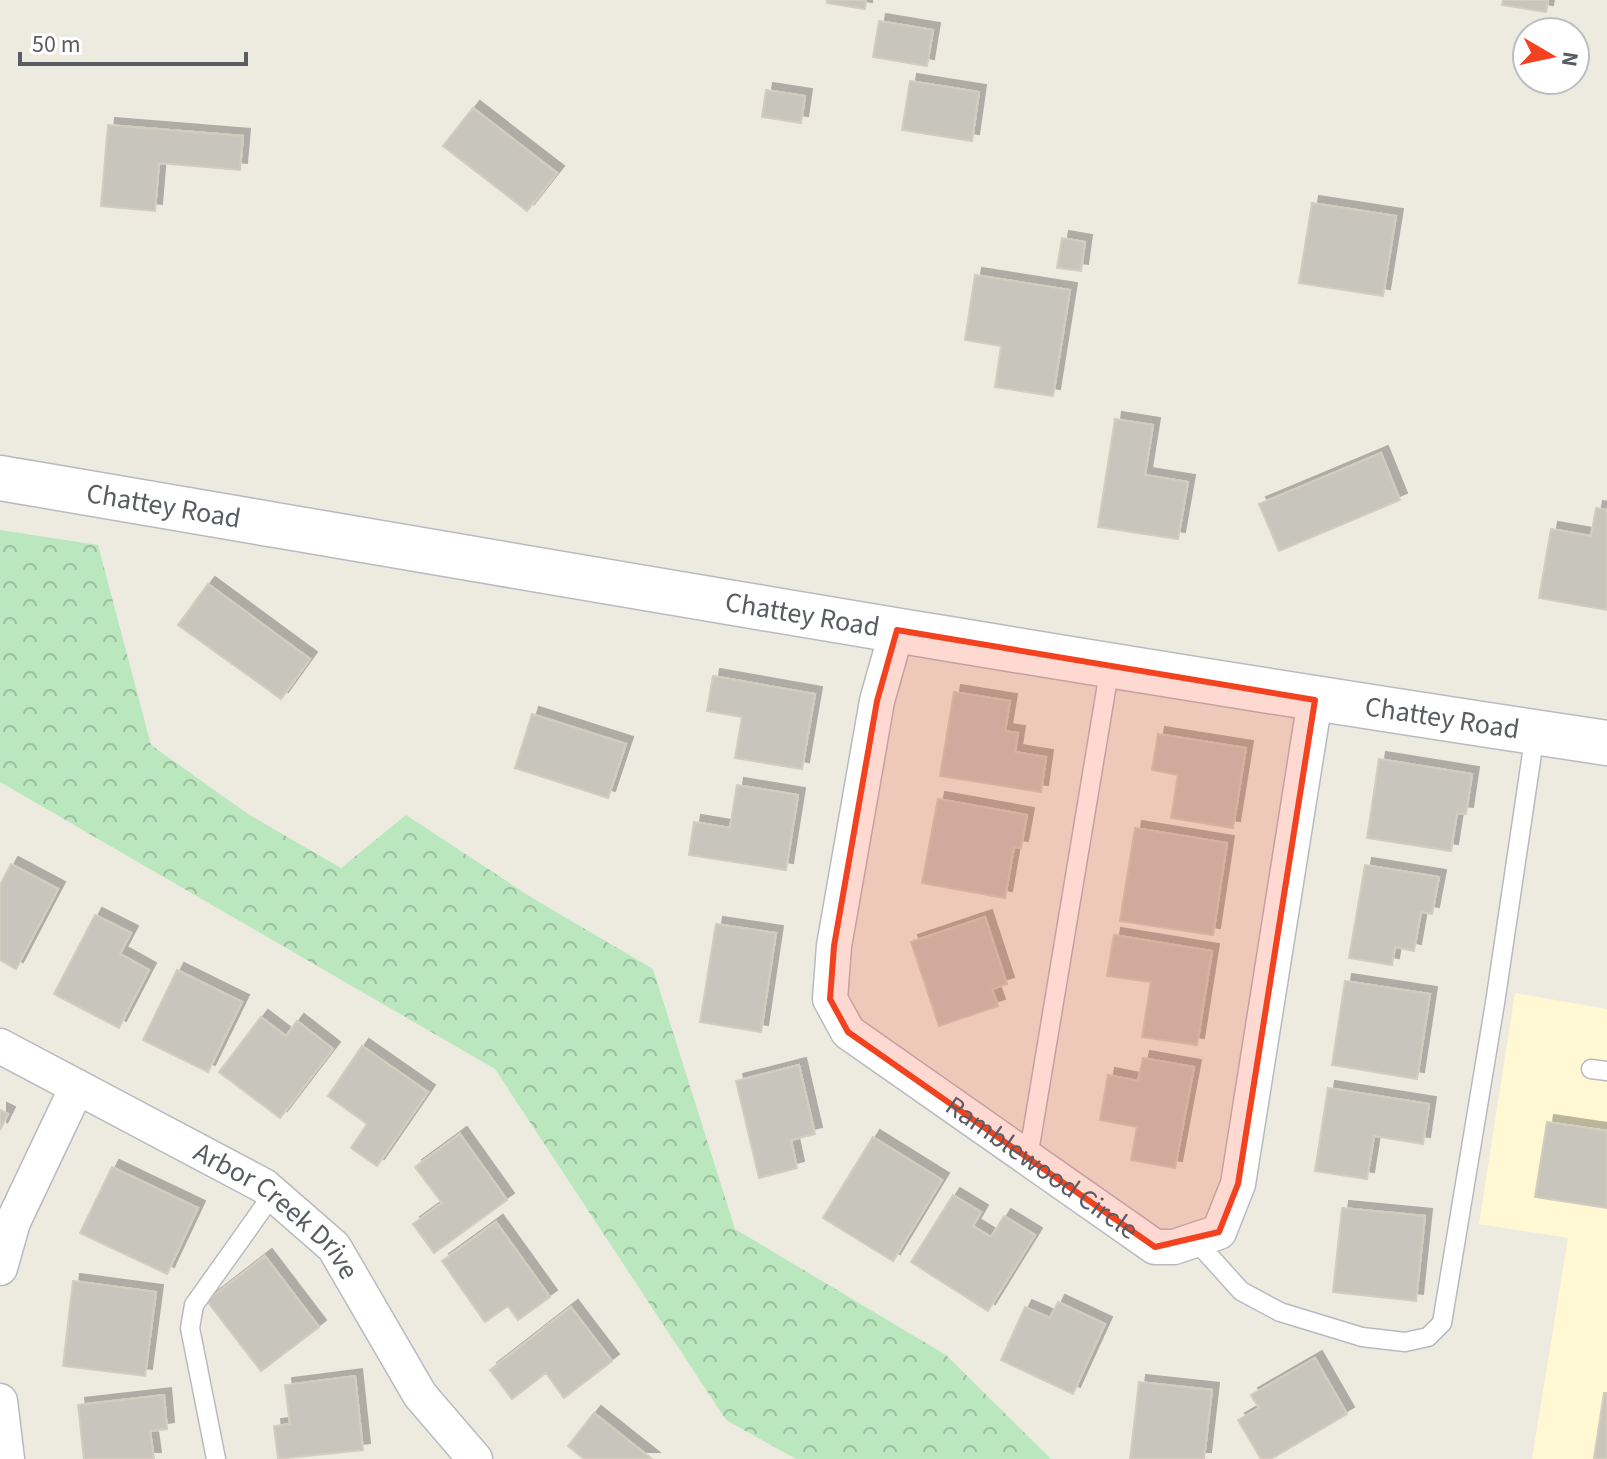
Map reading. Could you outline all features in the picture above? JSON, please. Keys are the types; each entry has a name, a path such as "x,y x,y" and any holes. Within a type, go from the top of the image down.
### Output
{"street":[{"name":"Chattey Road","path":"0,478 1315,700 1607,743"},
{"name":"Ramblewood Circle","path":"897,630 877,701 834,946 830,999 848,1032 1155,1247 1174,1247 1219,1232 1238,1184 1315,700"},
{"name":"Arbor Creek Drive","path":"0,1046 264,1186 334,1247 420,1395 475,1459"},
{"path":"0,1268 13,1222 77,1087"},
{"path":"0,1401 7,1459"}],"lane":[{"path":"1028,1158 1110,666"},
{"path":"1195,1240 1241,1291 1280,1312 1362,1337 1405,1342 1428,1337 1442,1323 1495,1003 1535,733"},
{"path":"216,1459 190,1328 194,1305 273,1194"}],"highlighted area":[{"path":"897,630 1315,700 1238,1184 1219,1232 1155,1247 848,1032 830,999 834,946 877,701"}],"shaded area":[{"path":"1515,993 1607,1009 1607,1459 1532,1459 1568,1238 1479,1224"}],"green space":[{"path":"0,530 98,545 151,745 248,814 341,868 406,815 534,899 653,969 735,1229 946,1355 1051,1459 796,1459 726,1420 495,1069 0,782"}],"building":[{"path":"827,0 866,0 865,9 827,3"},
{"path":"1503,0 1548,0 1546,12 1502,5"},
{"path":"879,21 933,30 927,66 873,57"},
{"path":"910,81 979,92 972,141 902,130"},
{"path":"766,90 805,96 801,123 762,117"},
{"path":"473,108 557,173 527,211 443,146"},
{"path":"108,125 243,136 240,170 159,163 155,211 101,206"},
{"path":"1312,203 1396,216 1383,296 1299,283"},
{"path":"1062,238 1085,242 1081,271 1057,268"},
{"path":"975,275 1070,290 1053,396 995,387 1001,346 965,340"},
{"path":"1115,419 1153,425 1145,475 1188,482 1178,539 1098,527"},
{"path":"1381,453 1400,500 1279,551 1259,504"},
{"path":"1596,508 1607,510 1607,610 1539,598 1551,529 1591,536"},
{"path":"208,584 310,659 281,699 178,625"},
{"path":"713,676 815,694 802,769 735,758 742,717 707,711"},
{"path":"954,692 1010,701 1005,731 1018,733 1015,752 1046,757 1041,792 940,776"},
{"path":"532,714 626,744 608,798 515,768"},
{"path":"1158,734 1246,748 1233,828 1171,818 1178,775 1152,770"},
{"path":"1379,759 1472,774 1466,814 1457,813 1451,851 1367,838"},
{"path":"737,785 798,795 786,870 689,855 694,822 730,828"},
{"path":"938,799 1027,815 1021,848 1014,847 1005,898 922,883"},
{"path":"1135,828 1227,843 1213,935 1120,921"},
{"path":"11,864 58,889 16,969 0,960 0,885"},
{"path":"1365,865 1439,877 1432,914 1421,912 1414,951 1395,947 1392,965 1349,958"},
{"path":"95,915 131,933 120,954 149,970 119,1028 54,994"},
{"path":"985,917 1007,984 992,989 998,1006 939,1026 911,942"},
{"path":"716,924 776,933 761,1032 700,1022"},
{"path":"1114,935 1212,951 1197,1045 1142,1037 1151,982 1107,976"},
{"path":"177,970 242,1002 208,1072 143,1040"},
{"path":"1345,981 1430,994 1417,1079 1332,1065"},
{"path":"261,1017 286,1036 297,1021 333,1049 280,1118 219,1072"},
{"path":"362,1046 428,1092 377,1166 351,1148 367,1124 328,1096"},
{"path":"1143,1058 1194,1067 1175,1168 1131,1160 1137,1127 1100,1120 1108,1075 1138,1081"},
{"path":"799,1065 815,1134 791,1140 797,1168 759,1178 736,1081"},
{"path":"1328,1088 1429,1104 1423,1144 1374,1136 1367,1179 1315,1171"},
{"path":"0,1110 8,1114 0,1130"},
{"path":"1547,1122 1607,1131 1607,1208 1535,1197"},
{"path":"460,1134 507,1200 434,1253 413,1224 442,1203 415,1167"},
{"path":"873,1137 942,1180 893,1261 823,1218"},
{"path":"112,1167 198,1208 167,1274 80,1233"},
{"path":"953,1195 981,1212 973,1226 991,1237 1004,1216 1035,1235 988,1311 911,1262"},
{"path":"1342,1208 1425,1216 1416,1301 1333,1292"},
{"path":"496,1222 550,1297 518,1320 508,1306 485,1322 442,1261"},
{"path":"265,1256 319,1327 261,1371 207,1301"},
{"path":"73,1281 156,1292 145,1376 63,1366"},
{"path":"1058,1302 1105,1324 1073,1394 1001,1360 1025,1307 1050,1318"},
{"path":"571,1307 612,1361 564,1398 546,1373 512,1399 490,1370"},
{"path":"1315,1358 1347,1414 1271,1459 1261,1459 1238,1420 1259,1408 1251,1395"},
{"path":"355,1376 363,1450 278,1459 274,1426 290,1424 285,1385"},
{"path":"1139,1382 1212,1390 1204,1459 1130,1459"},
{"path":"1604,1393 1607,1393 1607,1459 1601,1459 1594,1458"},
{"path":"164,1395 167,1429 150,1431 154,1459 84,1459 78,1405"},
{"path":"594,1413 652,1459 584,1459 568,1446"}]}
